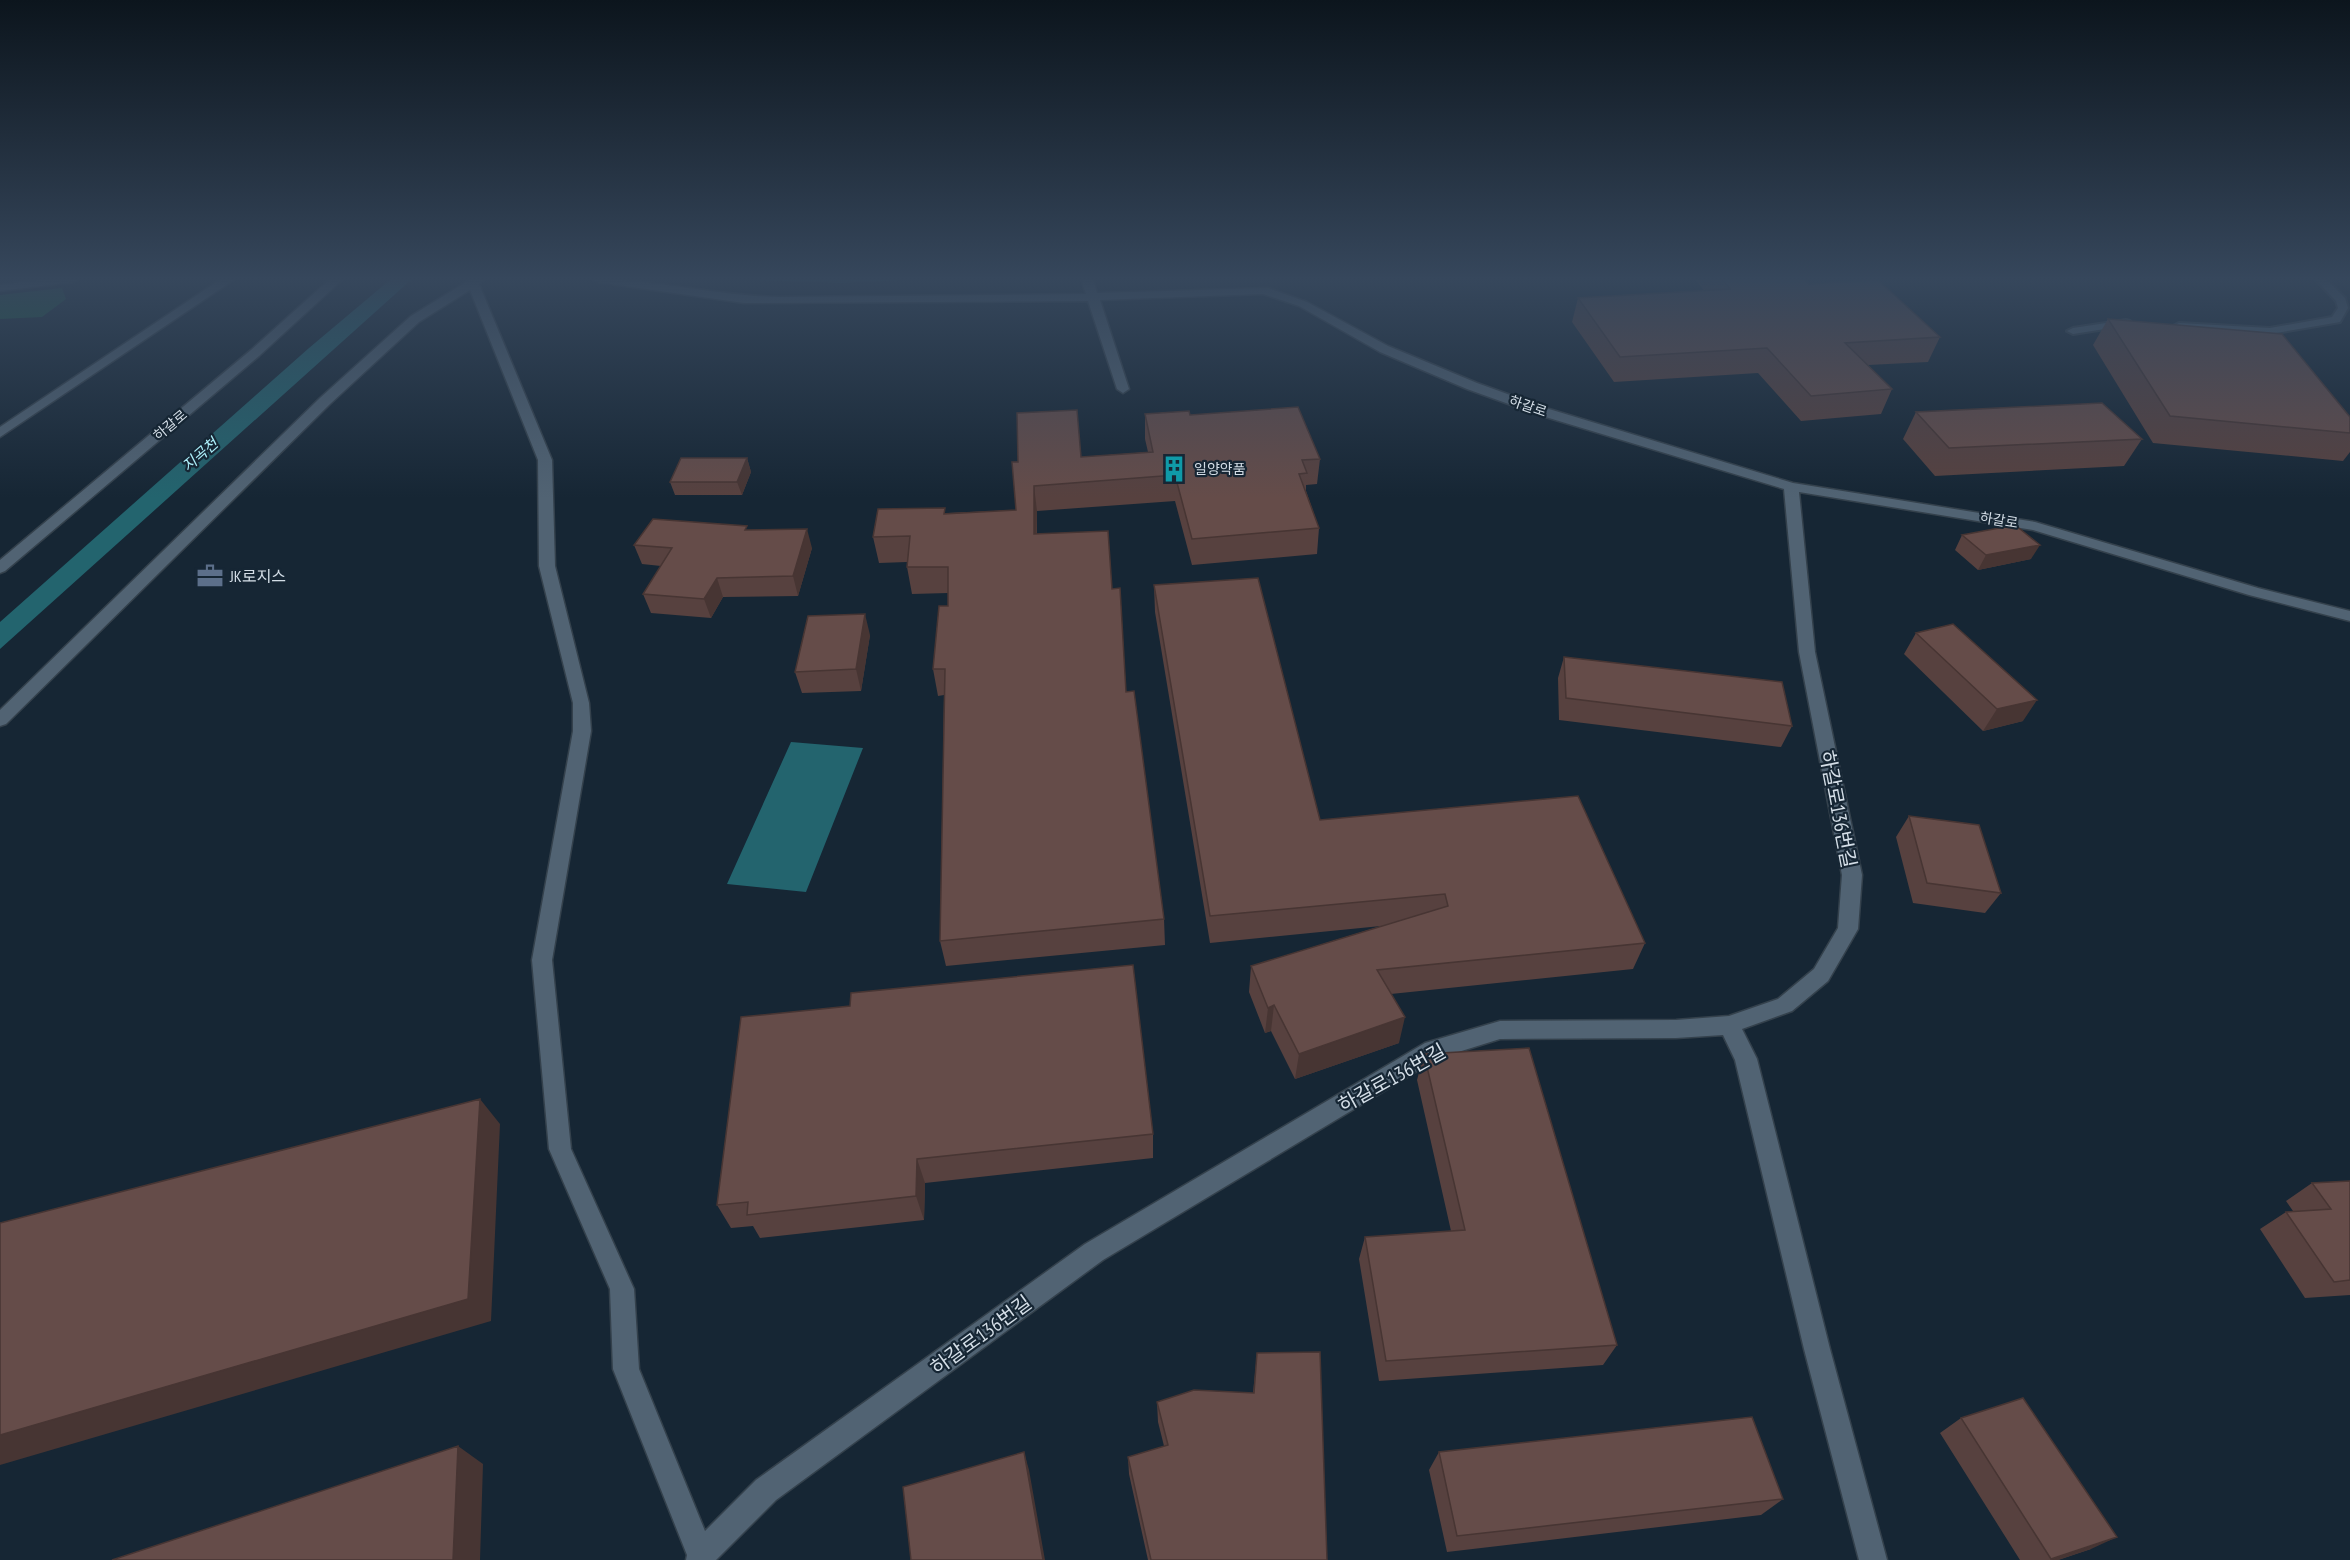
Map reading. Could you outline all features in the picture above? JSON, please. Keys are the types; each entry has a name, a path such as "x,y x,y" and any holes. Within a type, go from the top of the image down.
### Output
{"street":[{"path":"0,433 121,352"},
{"name":"하갈로","path":"0,568 256,352"},
{"path":"0,720 333,394 379,352"},
{"path":"504,352 541,446 544,460 547,566 580,703 582,731 542,960 560,1149 622,1289 626,1369 701,1558"},
{"path":"1110,352 1123,389"},
{"name":"하갈로","path":"1391,352 1472,386 1544,412 1791,487 2035,526 2254,592 2350,616"},
{"name":"하갈로136번길","path":"701,1558 766,1491 1094,1252 1433,1050 1500,1030 1676,1029 1729,1025 1785,1005 1821,975 1848,929 1852,875 1807,652 1791,487"},
{"path":"1729,1025 1746,1059 1817,1349 1873,1560"}],"water":[{"name":"지곡천","path":"305,352 331,352 0,649 0,622"},
{"path":"791,742 863,748 806,892 727,884"}],"building":[{"path":"1616,352 1705,352 1620,357"},
{"path":"1770,352 1854,352 1892,389 1811,396"},
{"path":"2129,352 2297,352 2350,417 2350,433 2170,416"},
{"path":"2102,403 2142,439 1949,448 1916,412"},
{"path":"1298,407 1320,459 1302,460 1307,473 1299,474 1319,528 1192,539 1175,475 1034,486 1034,534 1108,531 1112,589 1120,588 1126,692 1134,691 1164,919 940,941 945,669 933,669 939,606 948,606 948,567 907,567 910,536 873,537 878,509 945,508 944,514 1016,510 1012,462 1018,462 1017,413 1077,410 1081,457 1153,452 1145,414 1189,411 1190,415"},
{"path":"681,458 747,458 737,482 670,482"},
{"path":"653,519 747,526 745,530 807,529 793,576 717,578 704,599 643,594 672,548 634,545"},
{"path":"2015,525 2040,545 1986,555 1962,535"},
{"path":"1258,578 1320,820 1578,796 1645,943 1377,970 1405,1017 1299,1054 1274,1005 1268,1008 1251,966 1448,906 1445,894 1210,916 1154,585"},
{"path":"865,614 856,669 795,672 808,616"},
{"path":"1953,624 2037,700 1997,709 1916,633"},
{"path":"1564,657 1782,682 1792,726 1566,698"},
{"path":"1909,816 1979,825 2001,893 1927,883"},
{"path":"1133,965 1153,1134 917,1159 916,1196 747,1215 748,1202 717,1205 741,1017 850,1006 851,993"},
{"path":"1529,1048 1617,1345 1386,1361 1365,1237 1465,1230 1424,1054"},
{"path":"480,1099 468,1299 0,1435 0,1223"},
{"path":"2350,1181 2350,1280 2334,1282 2286,1212 2331,1209 2312,1183"},
{"path":"1320,1352 1327,1560 1151,1560 1128,1457 1168,1445 1157,1402 1194,1390 1254,1393 1257,1353"},
{"path":"2023,1398 2117,1537 2051,1559 1961,1418"},
{"path":"1752,1417 1783,1499 1457,1536 1439,1452"},
{"path":"458,1446 453,1560 112,1560"},
{"path":"1024,1452 1043,1560 911,1560 903,1487"}],"place":[{"name":"일양약품","path":"1174,469"},
{"name":"JK로지스","path":"210,576"}]}
